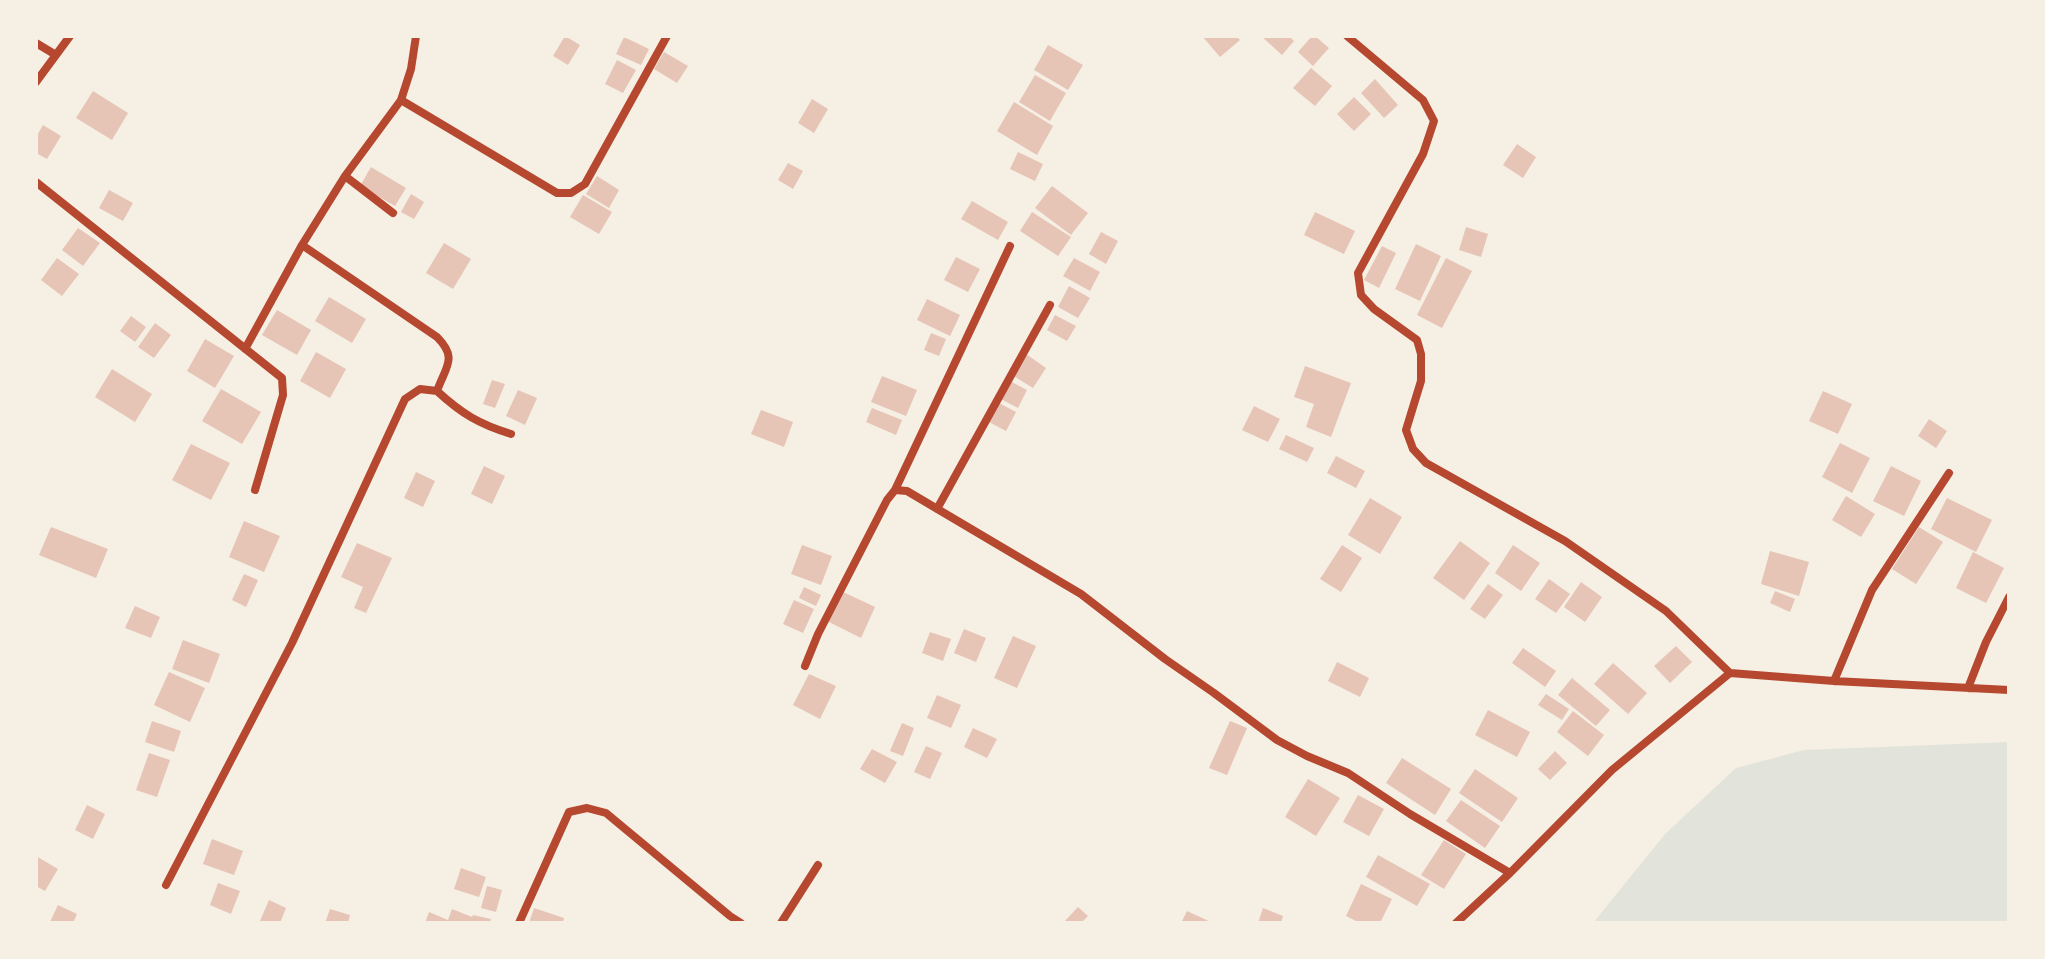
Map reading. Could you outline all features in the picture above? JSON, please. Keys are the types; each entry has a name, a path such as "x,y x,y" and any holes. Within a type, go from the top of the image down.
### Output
{"street":[{"path":"36,82 70,36"},
{"path":"245,349 302,245 345,176 401,100 411,69 416,36"},
{"path":"401,100 557,193 571,193 585,184 667,36"},
{"path":"1347,36 1423,100 1434,121 1423,154 1358,273 1361,295 1374,309 1417,340 1421,354 1421,381 1406,430 1413,449 1426,463 1565,541 1666,611 1730,673 2009,690"},
{"path":"36,43 56,55"},
{"path":"345,176 393,213"},
{"path":"36,182 282,378 283,395 255,490"},
{"path":"302,245 447,346 449,359 437,391"},
{"path":"805,666 818,634 895,490 1010,246"},
{"path":"937,509 1050,305"},
{"path":"166,885 292,643 405,399 420,389 437,391 485,426 511,434"},
{"path":"1834,681 1872,590 1949,473"},
{"path":"895,490 907,491 1081,594 1277,740 1348,773 1510,873"},
{"path":"1968,688 1986,642 2009,597"},
{"path":"1456,923 1612,770 1730,673"},
{"path":"519,923 569,812 587,808 606,813 741,923"},
{"path":"781,923 818,865"}],"shaded area":[{"path":"2009,742 2009,923 1593,923 1665,834 1736,768 1804,750"}],"building":[{"path":"565,36 580,45 568,65 553,56"},
{"path":"1202,36 1236,36 1240,40 1220,57"},
{"path":"1261,36 1289,36 1294,41 1282,55"},
{"path":"1312,36 1329,48 1313,66 1298,52"},
{"path":"624,37 649,49 641,65 616,54"},
{"path":"1048,45 1083,65 1068,90 1034,70"},
{"path":"664,52 688,66 677,83 654,69"},
{"path":"617,60 636,70 623,93 605,84"},
{"path":"1311,68 1332,86 1315,106 1293,88"},
{"path":"1035,75 1066,93 1050,121 1019,102"},
{"path":"1375,79 1398,105 1384,118 1361,93"},
{"path":"93,91 128,113 112,140 76,118"},
{"path":"1354,97 1371,114 1354,131 1337,114"},
{"path":"812,99 828,109 814,133 798,123"},
{"path":"1014,102 1053,126 1037,155 997,131"},
{"path":"43,125 61,136 47,159 36,153 36,137"},
{"path":"1517,144 1536,157 1523,178 1503,165"},
{"path":"1018,152 1043,164 1035,181 1010,169"},
{"path":"788,163 803,171 793,189 778,180"},
{"path":"371,167 406,188 395,206 360,186"},
{"path":"597,176 619,190 609,208 586,194"},
{"path":"1052,186 1088,213 1071,235 1035,208"},
{"path":"109,190 133,203 123,221 99,208"},
{"path":"411,194 424,202 414,219 401,212"},
{"path":"583,195 612,212 599,234 570,217"},
{"path":"972,201 1008,222 998,240 961,219"},
{"path":"1032,212 1071,237 1058,256 1020,231"},
{"path":"1315,212 1355,231 1344,254 1304,235"},
{"path":"1466,227 1488,234 1481,257 1459,250"},
{"path":"78,228 100,243 83,266 62,250"},
{"path":"1101,232 1118,241 1106,264 1089,254"},
{"path":"444,243 471,259 453,289 426,273"},
{"path":"1416,244 1441,256 1420,301 1395,289"},
{"path":"1382,246 1396,253 1379,288 1364,280"},
{"path":"956,257 980,269 968,292 944,280"},
{"path":"57,258 79,274 62,296 41,280"},
{"path":"1074,258 1100,272 1090,291 1063,276"},
{"path":"1446,258 1472,271 1442,328 1417,315"},
{"path":"1069,286 1090,298 1078,318 1058,307"},
{"path":"329,297 366,319 352,343 315,321"},
{"path":"927,299 960,315 950,336 917,320"},
{"path":"277,310 311,330 297,355 262,335"},
{"path":"1055,315 1076,326 1067,341 1047,330"},
{"path":"131,316 146,327 135,342 120,331"},
{"path":"155,323 171,335 154,358 138,347"},
{"path":"931,333 946,339 939,356 924,350"},
{"path":"205,339 234,356 215,388 187,371"},
{"path":"316,352 346,369 330,398 300,381"},
{"path":"1026,354 1046,368 1033,388 1012,375"},
{"path":"1305,366 1351,383 1331,437 1306,427 1314,404 1294,397"},
{"path":"112,369 152,394 135,422 95,397"},
{"path":"882,376 917,390 906,416 871,402"},
{"path":"1006,379 1027,390 1018,408 997,397"},
{"path":"492,380 505,384 495,408 483,404"},
{"path":"221,389 261,412 242,444 202,421"},
{"path":"518,390 537,398 525,425 506,416"},
{"path":"1823,391 1852,404 1838,434 1809,421"},
{"path":"999,403 1016,412 1006,431 989,422"},
{"path":"1254,406 1280,419 1268,442 1242,430"},
{"path":"872,408 902,420 896,435 866,422"},
{"path":"761,410 793,422 784,447 751,434"},
{"path":"1929,419 1947,431 1936,448 1918,436"},
{"path":"1286,435 1314,448 1307,462 1279,449"},
{"path":"1840,443 1870,458 1852,493 1822,477"},
{"path":"191,444 230,463 211,500 172,480"},
{"path":"1336,456 1365,471 1356,488 1327,473"},
{"path":"484,466 505,476 492,504 471,494"},
{"path":"1891,466 1921,481 1904,516 1873,501"},
{"path":"416,472 435,481 423,507 404,498"},
{"path":"1846,496 1875,514 1861,537 1832,520"},
{"path":"1370,498 1402,517 1380,554 1348,535"},
{"path":"1947,498 1992,520 1976,552 1931,529"},
{"path":"244,521 280,536 264,572 229,557"},
{"path":"51,527 108,549 96,578 39,555"},
{"path":"1919,527 1943,542 1916,584 1892,569"},
{"path":"1460,541 1490,563 1464,600 1433,578"},
{"path":"357,543 392,558 366,613 354,608 363,587 341,577"},
{"path":"802,545 832,556 821,585 791,574"},
{"path":"1342,545 1362,558 1341,592 1320,579"},
{"path":"1513,545 1540,563 1521,591 1495,573"},
{"path":"1770,551 1809,562 1799,596 1761,584"},
{"path":"1973,552 2004,568 1986,603 1956,588"},
{"path":"244,574 258,580 246,607 232,600"},
{"path":"1549,579 1570,594 1556,613 1535,599"},
{"path":"1581,582 1602,597 1585,622 1564,607"},
{"path":"1488,584 1503,595 1485,619 1470,609"},
{"path":"804,587 821,595 816,606 799,598"},
{"path":"841,591 875,607 861,638 827,621"},
{"path":"1775,591 1795,599 1790,612 1770,603"},
{"path":"794,600 814,609 803,633 783,624"},
{"path":"135,606 160,617 151,638 125,628"},
{"path":"964,629 986,638 976,662 954,653"},
{"path":"930,632 951,639 943,661 922,653"},
{"path":"1013,636 1036,646 1017,688 994,678"},
{"path":"183,640 220,654 209,683 172,669"},
{"path":"1676,646 1692,662 1670,683 1654,666"},
{"path":"1523,648 1556,671 1545,687 1512,663"},
{"path":"1337,662 1369,678 1360,697 1328,681"},
{"path":"1613,663 1647,693 1628,714 1594,684"},
{"path":"169,672 205,688 190,722 154,705"},
{"path":"809,674 836,686 820,719 793,705"},
{"path":"1572,678 1610,710 1596,726 1558,695"},
{"path":"1546,694 1569,709 1562,720 1538,705"},
{"path":"937,695 961,705 951,728 927,718"},
{"path":"1488,710 1530,732 1517,757 1475,735"},
{"path":"1573,711 1604,735 1588,756 1557,732"},
{"path":"152,721 181,731 174,752 145,742"},
{"path":"1230,721 1247,728 1227,775 1209,768"},
{"path":"902,723 914,728 903,756 890,751"},
{"path":"973,728 997,739 987,758 964,747"},
{"path":"926,746 942,753 930,779 914,772"},
{"path":"872,749 897,762 885,783 860,769"},
{"path":"1555,751 1567,763 1550,780 1538,769"},
{"path":"149,753 170,760 157,797 136,790"},
{"path":"1402,758 1451,789 1435,815 1386,783"},
{"path":"1475,769 1518,798 1502,822 1459,793"},
{"path":"1308,779 1340,798 1316,836 1285,817"},
{"path":"1358,795 1384,809 1369,836 1343,822"},
{"path":"1461,800 1500,826 1485,848 1446,821"},
{"path":"87,805 105,814 93,839 75,830"},
{"path":"212,839 243,851 234,875 203,864"},
{"path":"1444,840 1466,854 1444,889 1421,875"},
{"path":"1378,855 1430,884 1417,906 1366,877"},
{"path":"36,856 58,869 45,891 36,886"},
{"path":"461,868 486,877 479,897 454,889"},
{"path":"218,883 240,891 231,914 210,905"},
{"path":"1361,884 1392,899 1380,923 1360,923 1346,916"},
{"path":"487,886 502,890 496,912 481,908"},
{"path":"269,900 286,908 280,923 260,921"},
{"path":"58,905 77,914 73,923 50,922"},
{"path":"1078,907 1088,916 1081,923 1063,923"},
{"path":"534,908 564,918 563,923 529,923"},
{"path":"1263,908 1283,916 1281,923 1258,923"},
{"path":"330,909 350,915 348,923 325,923"},
{"path":"452,909 472,917 491,919 490,923 425,923 429,912 448,920"},
{"path":"1187,911 1213,923 1181,923"}]}
